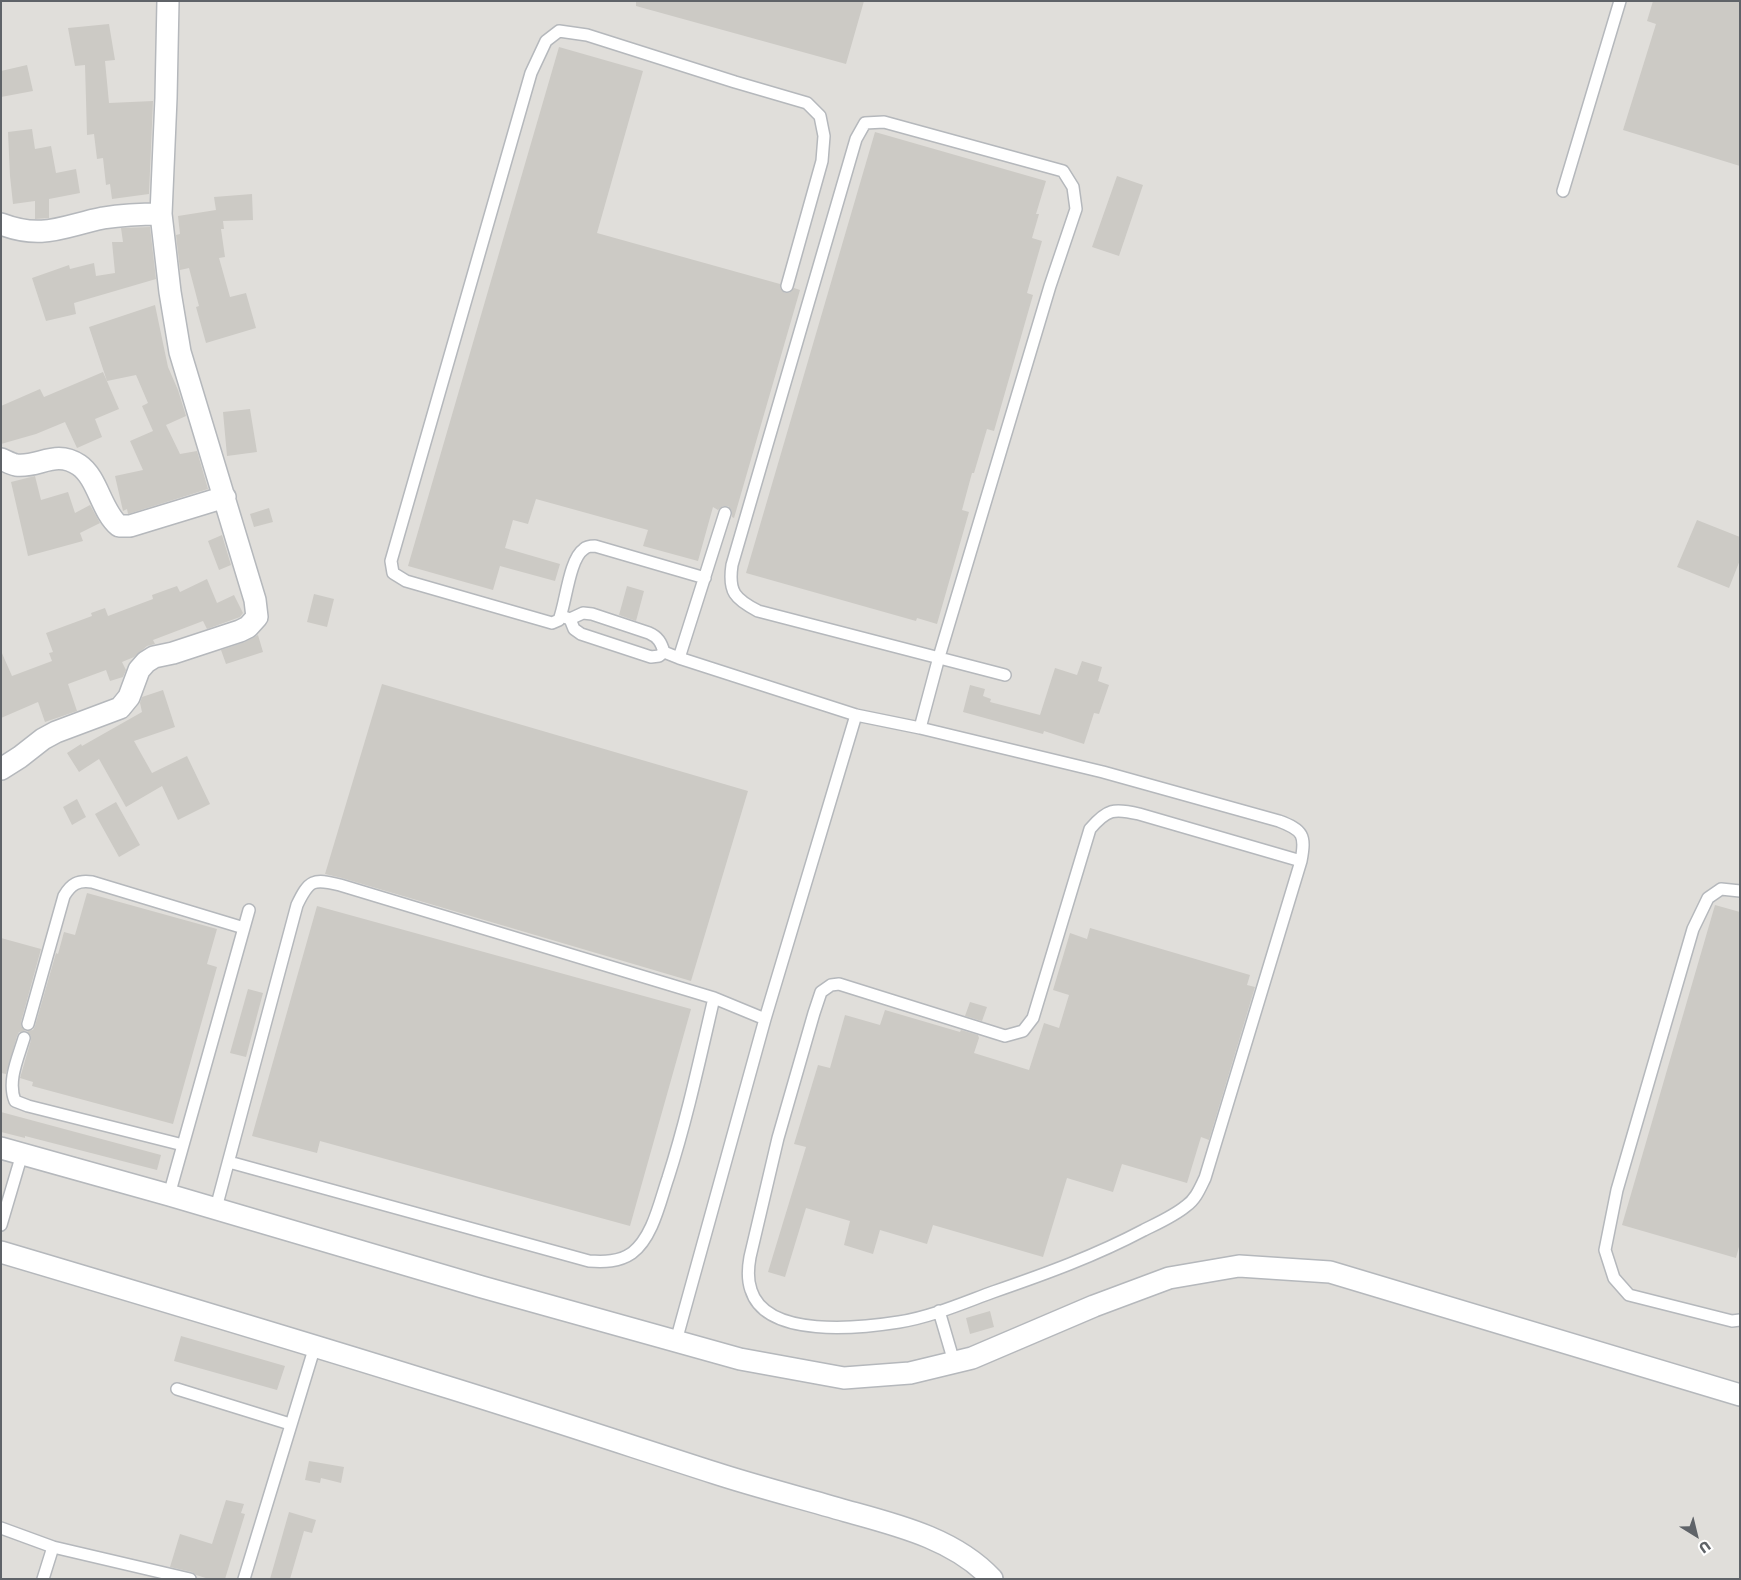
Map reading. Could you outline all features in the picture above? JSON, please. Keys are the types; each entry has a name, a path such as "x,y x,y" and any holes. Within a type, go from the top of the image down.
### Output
{"street":[{"path":"1,769 56,732 120,708 129,697 139,670 154,657 240,632 257,617 255,600 180,352 170,292 161,214 168,1"},
{"path":"1,224 20,230 41,232 59,230 106,218 161,214"},
{"path":"1,459 15,464 24,464 60,457 80,465 86,472 110,515 119,526 130,526 225,497"},
{"path":"1,1148 740,1359 844,1378 910,1373 972,1358 1094,1306 1169,1278 1239,1266 1330,1272 1740,1395"},
{"path":"1,1252 315,1346 717,1474 878,1520 920,1534 955,1549 983,1569 992,1579"}],"lane":[{"path":"1563,191 1620,1"},
{"path":"664,652 662,644 649,633 592,614 583,613 566,617 552,624 406,581 393,573 391,561 531,74 546,41 559,31 587,35 807,103 820,116 824,136 822,161 787,286"},
{"path":"920,728 939,657 1050,286 1076,209 1073,187 1063,171 884,122 865,124 856,139 732,565 730,580 734,593 743,604 758,611 939,657 1005,676"},
{"path":"679,658 725,514"},
{"path":"664,652 659,656 651,657 580,634 574,629 566,617 569,582 578,556 583,549 595,546 705,578"},
{"path":"664,652 856,715 920,728 1103,772 1279,820 1294,826 1300,832 1303,839 1301,861 1206,1178 1196,1196 1187,1205 1114,1246 1060,1269 939,1311 900,1322 833,1327 804,1326 774,1318 759,1305 751,1292 748,1273 750,1257 778,1138 821,992 831,985 839,984 1005,1036 1023,1031 1032,1018 1090,829 1107,812 1125,810 1301,861"},
{"path":"676,1341 765,1019 856,715"},
{"path":"28,1024 62,901 69,887 77,881 92,882 244,928"},
{"path":"216,1208 297,905 303,892 310,884 318,881 349,888 714,998 765,1019"},
{"path":"1740,891 1721,889 1708,898 1693,929 1617,1190 1605,1250 1614,1278 1629,1295 1732,1320 1740,1320"},
{"path":"169,1195 249,910"},
{"path":"229,1162 589,1262 608,1262 621,1258 633,1252 644,1240 655,1217 682,1134 714,998"},
{"path":"24,1038 13,1075 11,1090 15,1101 183,1146"},
{"path":"1,1225 22,1154"},
{"path":"939,1311 954,1362"},
{"path":"244,1579 315,1346"},
{"path":"177,1389 290,1424"},
{"path":"1,1528 53,1547 190,1579"},
{"path":"43,1579 53,1547"}],"shaded area":[{"path":"1,1 1740,1 1740,1579 1,1579"}],"building":[{"path":"636,1 864,1 846,64 636,6"},
{"path":"1653,1 1740,1 1740,166 1623,130 1656,24 1647,21"},
{"path":"109,24 115,60 105,61 109,103 153,101 149,194 112,199 110,184 106,185 103,158 97,159 94,134 87,135 85,65 75,66 68,28"},
{"path":"559,47 643,71 597,233 780,284 780,288 785,293 789,293 794,288 800,290 734,518 728,506 723,506 718,510 713,507 698,561 643,546 648,530 536,499 528,524 513,520 505,548 560,564 555,581 500,566 493,590 408,566"},
{"path":"27,65 33,91 1,97 1,71"},
{"path":"32,129 35,149 51,146 56,173 76,169 80,193 49,199 49,218 35,219 35,201 13,204 8,132"},
{"path":"875,132 1046,181 1036,214 1039,214 1032,238 1042,241 1027,293 1033,295 994,431 987,429 974,473 972,473 962,510 969,512 937,624 917,618 916,621 746,573"},
{"path":"1117,176 1143,185 1119,256 1092,247"},
{"path":"252,194 253,220 223,221 224,229 221,229 225,257 219,258 230,297 246,293 256,328 206,343 196,307 199,306 189,268 180,270 176,235 180,234 178,216 216,210 214,197"},
{"path":"150,227 156,279 74,303 76,314 46,321 32,278 69,265 70,269 94,263 96,276 115,273 112,242 123,242 121,228"},
{"path":"155,305 168,367 186,416 166,425 180,454 197,451 208,489 128,514 127,509 123,511 115,476 143,470 130,441 153,431 142,406 148,403 136,375 107,381 89,327"},
{"path":"103,372 119,409 95,419 102,437 77,448 65,422 36,434 1,444 1,406 40,389 44,397"},
{"path":"250,409 257,452 227,456 223,412"},
{"path":"35,476 41,500 68,492 75,513 90,505 100,523 80,533 83,541 28,556 11,482"},
{"path":"269,508 273,522 254,527 250,514"},
{"path":"1697,520 1740,537 1740,560 1729,588 1677,567"},
{"path":"222,535 231,565 219,570 208,541"},
{"path":"207,579 217,603 234,595 243,613 240,617 207,629 203,621 153,640 155,644 147,646 134,657 122,662 126,670 123,677 110,681 106,670 68,684 77,711 45,722 38,702 1,718 1,651 12,676 52,661 49,653 53,652 46,633 92,616 91,613 105,608 108,616 153,599 152,595 177,586 180,592"},
{"path":"627,586 644,591 636,621 619,615"},
{"path":"314,594 334,599 327,627 307,622"},
{"path":"258,635 263,652 226,664 221,650 245,642"},
{"path":"1082,661 1102,667 1098,681 1109,685 1099,714 1094,713 1084,744 1044,731 1043,734 963,712 970,685 985,689 983,696 991,699 990,702 1040,715 1055,668 1077,675"},
{"path":"382,684 748,791 691,981 325,874"},
{"path":"163,690 175,727 134,741 152,773 187,756 210,804 178,820 162,786 126,807 99,759 79,772 67,753 142,712 140,703 142,697"},
{"path":"77,799 86,817 72,825 63,807"},
{"path":"116,802 140,845 119,857 95,814"},
{"path":"87,893 217,929 207,964 217,967 173,1124 32,1086 33,1082 20,1078 31,1040 31,1036 27,1031 33,1030 35,1026 64,932 75,935"},
{"path":"1715,905 1740,912 1740,1243 1736,1258 1622,1225"},
{"path":"317,906 691,1009 630,1226 320,1141 317,1153 252,1136"},
{"path":"1090,928 1250,975 1247,985 1255,987 1209,1140 1201,1137 1187,1183 1122,1164 1113,1192 1067,1178 1043,1257 933,1225 927,1244 880,1230 873,1254 844,1245 850,1221 806,1208 785,1277 768,1272 806,1147 794,1144 818,1065 830,1068 845,1015 880,1025 885,1010 960,1032 961,1030 978,1035 979,1038 974,1053 1029,1070 1044,1023 1059,1028 1069,995 1053,990 1070,933 1087,939"},
{"path":"1,938 41,949 21,1022 21,1026 25,1031 19,1032 17,1036 6,1074 1,1073"},
{"path":"248,989 263,993 246,1057 230,1053"},
{"path":"970,1002 987,1007 982,1021 965,1016"},
{"path":"1,1112 161,1155 157,1170 25,1136 25,1138 1,1132"},
{"path":"990,1311 994,1327 970,1334 966,1318"},
{"path":"181,1336 285,1366 277,1390 174,1361"},
{"path":"309,1461 344,1467 341,1483 321,1478 320,1483 305,1480"},
{"path":"226,1500 244,1504 241,1513 245,1514 225,1579 209,1579 192,1572 170,1567 180,1534 212,1544"},
{"path":"289,1512 316,1520 312,1533 304,1531 290,1579 270,1579"}]}
